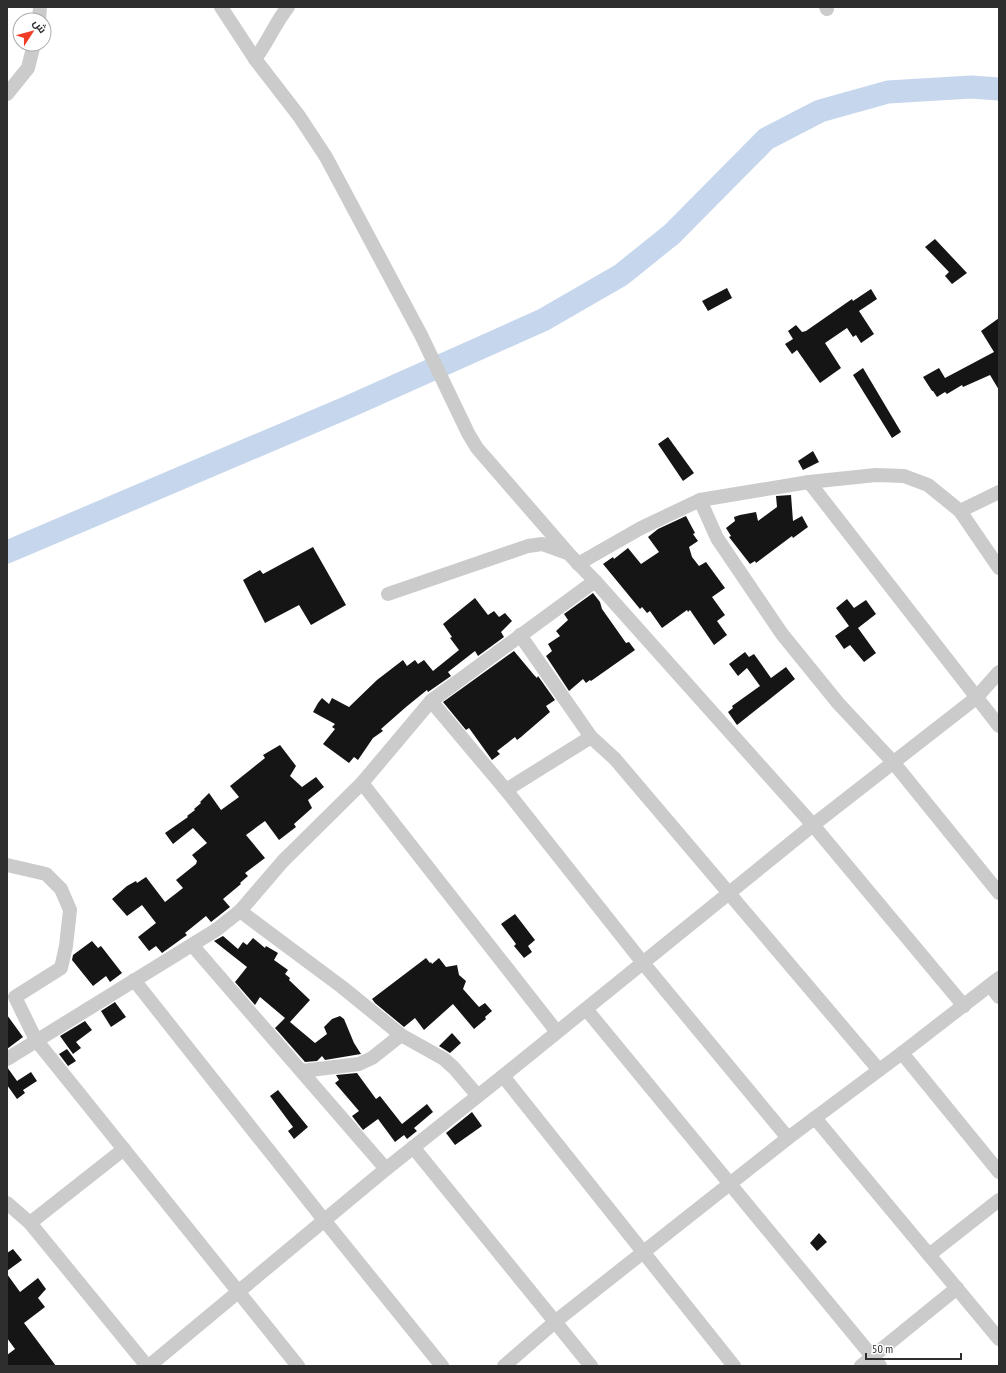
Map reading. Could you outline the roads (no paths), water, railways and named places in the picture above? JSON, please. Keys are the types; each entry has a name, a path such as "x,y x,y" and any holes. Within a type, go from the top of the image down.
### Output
{"street":[{"path":"221,7 255,59 299,116 326,157 477,448 573,559 595,581 813,825 964,1006"},
{"path":"255,59 288,7"},
{"path":"7,94 28,68 32,52"},
{"path":"573,559 700,500 809,482 876,474 904,476 928,485 960,511 999,568"},
{"path":"809,482 999,726"},
{"path":"960,511 999,492"},
{"path":"700,500 717,538 782,634 838,703 893,762 999,893"},
{"path":"388,594 528,546 542,544 573,559"},
{"path":"7,1059 216,930 240,911 283,860 362,783 431,701 595,581"},
{"path":"520,635 591,737 615,759 728,894 879,1070"},
{"path":"7,1204 30,1223 148,1366 386,1168 503,1076 813,825 976,698 999,672"},
{"path":"431,701 506,790 643,963 788,1138"},
{"path":"506,790 591,737"},
{"path":"362,783 557,1032"},
{"path":"7,865 46,874 62,889 70,910 66,946 60,968 14,996 36,1040 298,1366"},
{"path":"240,911 342,987 401,1035 444,1059 454,1068 478,1096"},
{"path":"192,945 386,1168"},
{"path":"134,980 442,1366"},
{"path":"504,1366 556,1321 788,1138 994,982 999,996"},
{"path":"586,1009 876,1361"},
{"path":"302,1071 359,1064 372,1058 401,1035"},
{"path":"902,1053 999,1172"},
{"path":"503,1076 645,1252 734,1366"},
{"path":"816,1118 999,1339"},
{"path":"413,1147 556,1321 591,1366"},
{"path":"30,1223 124,1149"},
{"path":"929,1255 999,1200"},
{"path":"861,1366 876,1361 957,1288"}],"waterway":[{"path":"7,552 348,407 543,320 621,275 672,234 766,139 820,111 888,92 971,87 999,89"}]}
